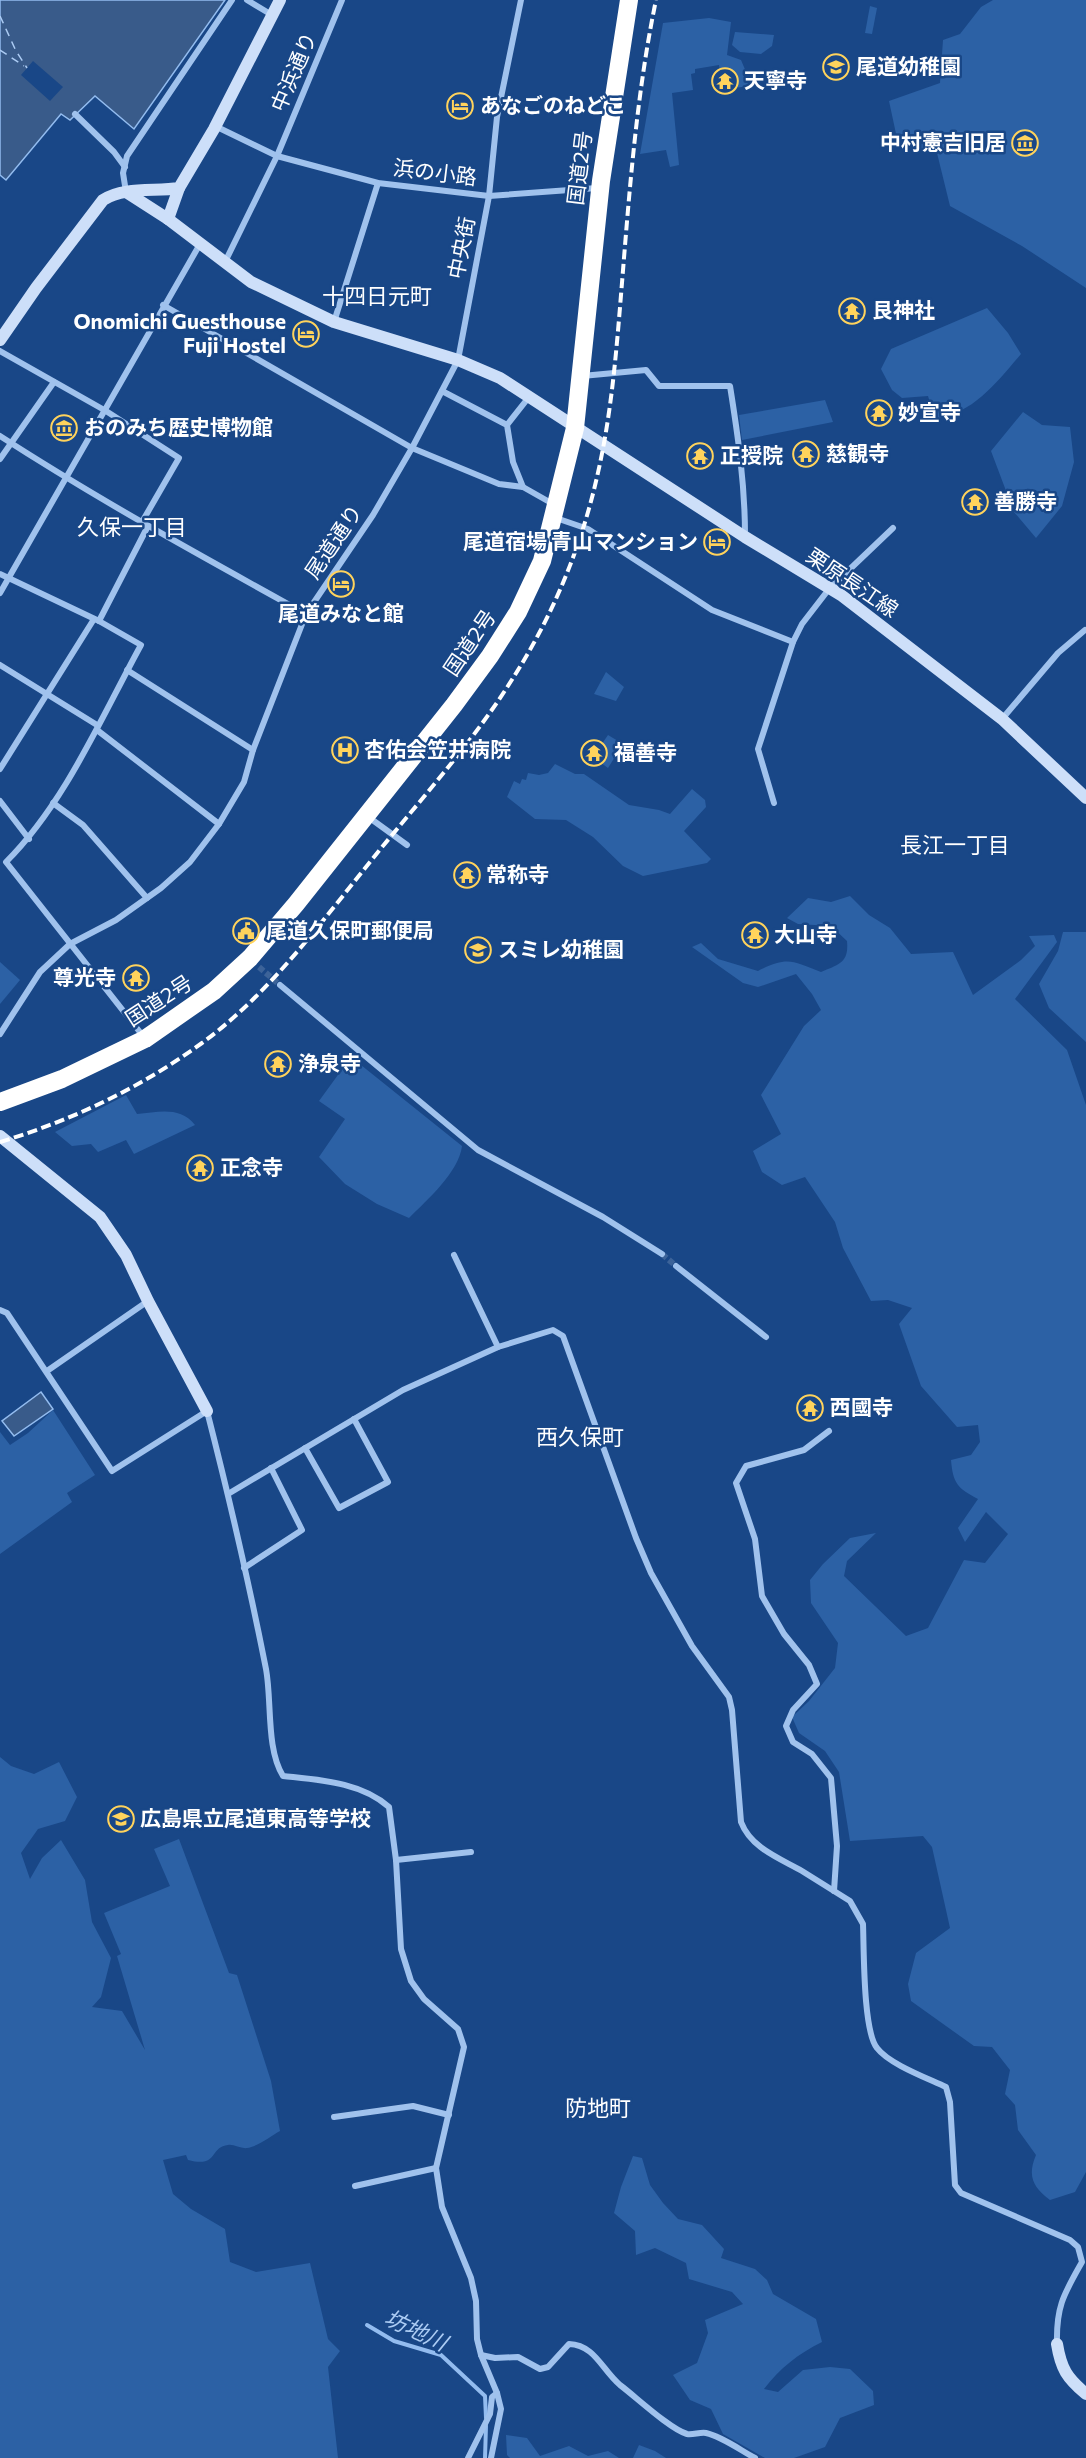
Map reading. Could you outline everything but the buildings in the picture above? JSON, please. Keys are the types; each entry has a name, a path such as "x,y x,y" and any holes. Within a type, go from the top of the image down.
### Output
{"highway":[{"name":"国道2号","path":"0,1102 62,1079 145,1039 253,961 454,705 504,636 518,612 538,569 575,428 600,188 629,0"}],"street":[{"path":"126,192 123,173 127,156 232,0"},
{"path":"247,0 273,15"},
{"path":"168,219 179,188 215,126 280,0"},
{"name":"中浜通り","path":"225,263 277,156 342,0"},
{"name":"中央街","path":"458,360 489,196 497,117 521,0"},
{"path":"75,114 114,152 125,167"},
{"name":"浜の小路","path":"215,126 277,156 378,183 489,196 600,188"},
{"path":"334,322 378,183"},
{"path":"0,340 54,263 103,200 110,195 126,192 179,188"},
{"name":"栗原長江線","path":"126,192 168,219 251,282 334,322 458,360 500,378 745,537 842,595 1002,719 1086,798"},
{"path":"0,594 200,243"},
{"path":"163,305 412,448 499,484 523,487 555,511 588,529 712,610 793,642"},
{"path":"0,351 106,411 179,458 97,620 46,695 0,769"},
{"name":"尾道通り","path":"0,1034 40,972 70,944 117,920 147,898 190,862 219,824 244,782 253,750 306,614 373,515 412,448 458,360"},
{"path":"582,376 646,370 659,386 730,386 738,437 745,509 745,537"},
{"path":"0,459 54,382"},
{"path":"442,391 507,425"},
{"path":"523,487 513,462 507,425 529,397"},
{"path":"0,436 65,478 306,614"},
{"path":"774,803 758,749 793,642 802,624 829,589 893,528"},
{"path":"0,574 97,620 141,645 97,728 53,803 29,839 0,867"},
{"path":"1002,719 1058,653 1085,630"},
{"path":"0,665 97,728 219,824"},
{"path":"127,669 253,750"},
{"path":"0,801 29,839"},
{"path":"53,803 83,825 147,898"},
{"path":"367,816 407,845"},
{"path":"6,862 145,1039"},
{"path":"280,985 478,1150 603,1217 662,1254"},
{"path":"0,1136 100,1217 126,1255 207,1412 228,1494 266,1672 273,1745 278,1768 283,1776 315,1779 362,1789 389,1807 396,1860 401,1949 411,1981 424,1999 458,2029 464,2047 436,2168 442,2207 471,2278 481,2355 497,2393 501,2409 491,2458"},
{"path":"454,1255 498,1347"},
{"path":"676,1266 766,1337"},
{"path":"47,1371 148,1301"},
{"path":"0,1310 7,1313 112,1471 207,1412"},
{"path":"228,1494 403,1390 498,1347 553,1330 563,1336 636,1538 651,1573 692,1646 729,1696 741,1822 745,1833 757,1845 850,1901 863,1924 868,2018 872,2040 878,2050 894,2061 946,2087 950,2102 955,2185 961,2193 1070,2240 1078,2247 1082,2262 1061,2300 1056,2319 1057,2344 1061,2366 1086,2394"},
{"path":"305,1448 339,1508 388,1482 354,1419"},
{"path":"829,1431 804,1450 746,1466 736,1483 755,1539 762,1596 784,1634 809,1665 816,1684 793,1710 786,1726 793,1742 812,1754 831,1778 837,1846 834,1891"},
{"path":"244,1568 302,1530 271,1468"},
{"path":"396,1860 471,1852"},
{"path":"334,2117 412,2106 449,2115"},
{"path":"355,2186 436,2168"},
{"path":"481,2355 495,2358 518,2357 540,2369 548,2367 569,2344 580,2344 591,2352 616,2382 666,2421 688,2434 711,2435 755,2458"},
{"path":"468,2458 490,2414 492,2397 497,2393"}],"shaded area":[{"path":"0,0 225,0 134,129 95,96 70,120 61,114 6,180 0,175"},
{"path":"993,0 1086,0 1086,288 1022,246 950,206 937,153 898,143 889,101 940,83 943,40 960,34 981,7"},
{"path":"870,6 877,8 872,34 865,33"},
{"path":"709,18 731,22 727,55 741,60 752,86 723,89 719,65 695,69 695,73 691,74 693,90 672,93 679,165 670,167 666,150 640,154 663,23"},
{"path":"735,32 774,35 772,46 761,54 740,52 732,45"},
{"path":"987,308 1008,333 1021,354 984,395 962,410 935,419 928,396 902,398 892,390 881,369 891,349"},
{"path":"825,400 833,422 742,440 739,415"},
{"path":"1023,412 1042,425 1070,427 1074,462 1062,506 1036,538 1014,512 991,451"},
{"path":"606,672 624,687 616,701 594,694"},
{"path":"608,735 623,744 608,768 593,757"},
{"path":"555,764 575,774 584,774 629,805 670,814 692,789 705,800 706,807 684,831 711,859 707,863 643,876 623,866 593,837 566,820 535,819 507,797 514,781 520,784 522,779 526,780 528,773 539,775 548,773"},
{"path":"850,896 869,915 890,928 911,954 953,952 973,995 1021,960 1035,946 1029,936 1054,935 1057,942 1015,999 1067,1050 1086,1105 1086,2172 1075,2192 1050,2200 1039,2190 1033,2180 1032,2169 1036,2155 1018,2130 1015,2105 1005,2094 1010,2070 992,2047 974,2046 911,2001 908,1984 916,1953 950,1928 932,1847 923,1836 850,1841 839,1772 825,1751 799,1733 792,1717 809,1701 835,1668 838,1643 811,1603 810,1580 850,1538 876,1533 847,1561 844,1576 906,1636 928,1628 964,1560 985,1563 1008,1534 986,1512 965,1542 958,1528 978,1499 965,1492 957,1484 951,1460 971,1455 980,1442 978,1425 957,1427 921,1386 899,1324 912,1308 888,1300 871,1301 843,1248 835,1222 805,1177 782,1185 762,1172 753,1151 781,1134 761,1095 804,1026 821,1010 796,974 758,987 743,983 692,947 701,943 718,959 758,971 776,963 790,962 821,972 842,962 846,954 847,941 831,926 798,924 787,918 808,898 831,902"},
{"path":"1063,932 1086,932 1086,1042 1049,1008 1039,984 1058,951"},
{"path":"0,962 20,980 0,1004"},
{"path":"351,1057 462,1146 460,1156 449,1175 409,1218 377,1204 345,1184 319,1157 345,1119 319,1101"},
{"path":"126,1095 137,1114 176,1113 183,1115 195,1125 134,1154 126,1140 98,1152 91,1144 72,1146 55,1132"},
{"path":"41,1392 53,1409 14,1436 2,1421"},
{"path":"53,1410 95,1475 67,1493 72,1502 0,1554 0,1432 10,1445 28,1433"},
{"path":"0,1757 11,1766 34,1774 59,1762 77,1797 65,1821 38,1829 21,1853 30,1879 42,1858 61,1840 85,1880 92,1922 111,1958 101,1997 92,2007 122,2011 145,2050 117,1956 121,1954 104,1913 170,1886 154,1849 179,1839 229,1973 237,1975 271,2081 280,2131 251,2147 230,2145 222,2147 205,2161 188,2160 186,2155 163,2160 173,2194 191,2209 225,2229 230,2262 256,2272 310,2263 328,2339 340,2351 328,2367 338,2458 0,2458"},
{"path":"633,2156 642,2158 650,2185 678,2219 702,2225 724,2249 721,2258 755,2269 767,2280 773,2294 816,2319 822,2342 790,2362 764,2389 778,2392 803,2370 830,2367 850,2369 873,2391 874,2405 840,2418 825,2447 794,2458 765,2458 723,2434 711,2409 690,2400 673,2375 697,2363 708,2333 705,2320 743,2304 732,2292 689,2279 686,2263 655,2248 636,2255 635,2231 614,2213"},
{"path":"506,2435 527,2438 540,2456 569,2446 588,2456 608,2451 619,2458 510,2458 507,2455"},
{"path":"639,2445 655,2451 666,2458 633,2458"}],"pier":[{"path":"33,61 63,87 50,101 21,75"}],"waterway":[{"name":"坊地川","path":"367,2325 394,2341 441,2355 485,2396 486,2418"},
{"name":"坊地川","path":"485,2458 486,2426"}],"ferry route":[{"path":"0,16 16,51 27,68"},
{"path":"0,50 24,66"}],"tunnel":[{"path":"259,967 280,985"},
{"path":"662,1254 676,1266"}],"railway":[{"path":"0,1142 54,1124 130,1088 202,1043 249,1003 292,958 462,749 497,702 527,655 574,556 602,454 615,364 638,110 656,0"}],"place":[{"name":"尾道幼稚園","path":"836,67"},
{"name":"天寧寺","path":"725,81"},
{"name":"あなごのねどこ","path":"460,106"},
{"name":"中村憲吉旧居","path":"1025,143"},
{"name":"艮神社","path":"852,311"},
{"name":"Onomichi Guesthouse Fuji Hostel","path":"306,334"},
{"name":"妙宣寺","path":"879,413"},
{"name":"おのみち歴史博物館","path":"64,428"},
{"name":"慈観寺","path":"806,454"},
{"name":"正授院","path":"700,456"},
{"name":"善勝寺","path":"975,502"},
{"name":"尾道宿場 青山マンション","path":"717,542"},
{"name":"尾道みなと館","path":"341,584"},
{"name":"杏佑会笠井病院","path":"345,750"},
{"name":"福善寺","path":"594,753"},
{"name":"常称寺","path":"467,875"},
{"name":"尾道久保町郵便局","path":"246,931"},
{"name":"大山寺","path":"755,935"},
{"name":"スミレ幼稚園","path":"478,950"},
{"name":"尊光寺","path":"136,978"},
{"name":"浄泉寺","path":"278,1064"},
{"name":"正念寺","path":"200,1168"},
{"name":"西國寺","path":"810,1408"},
{"name":"広島県立尾道東高等学校","path":"121,1819"}],"district":[{"name":"十四日元町","path":"377,296"},
{"name":"久保一丁目","path":"132,527"},
{"name":"長江一丁目","path":"955,845"},
{"name":"西久保町","path":"580,1437"},
{"name":"防地町","path":"598,2108"}]}
